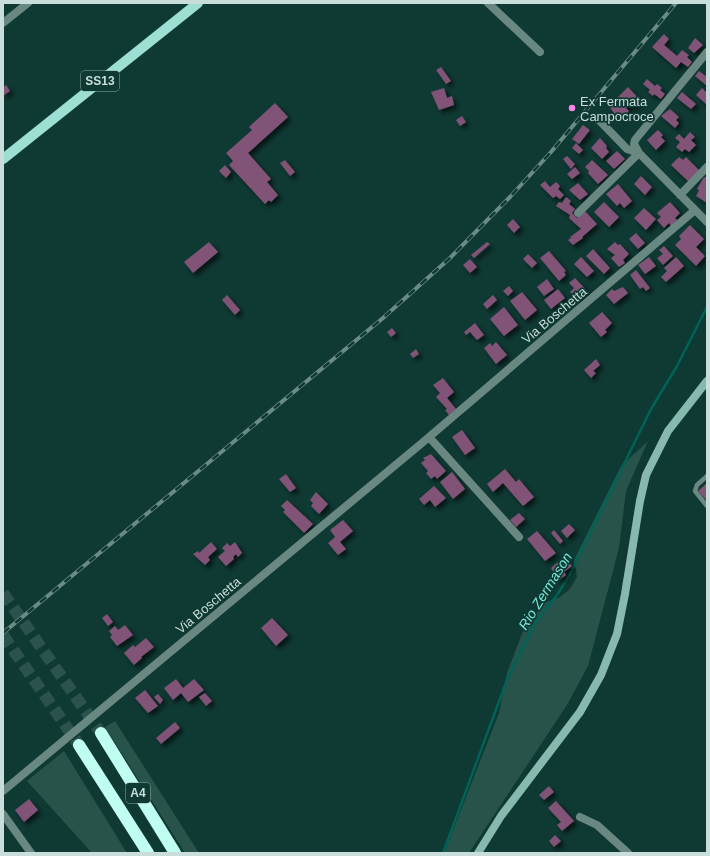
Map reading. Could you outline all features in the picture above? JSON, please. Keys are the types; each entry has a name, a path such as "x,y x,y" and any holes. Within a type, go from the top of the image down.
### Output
{"highway":[{"name":"A4","path":"101,734 175,853"},
{"name":"A4","path":"79,745 148,853"}],"main road":[{"name":"SS13","path":"3,160 198,3"},
{"path":"478,853 501,816 580,712 601,675 617,634 640,501 646,476 668,431 707,381"}],"street":[{"path":"3,23 28,3"},
{"path":"488,3 540,52"},
{"path":"707,52 635,140 634,144 639,153 707,222"},
{"path":"596,117 627,149 639,153"},
{"path":"578,213 639,153"},
{"path":"680,195 707,167"},
{"name":"Via Boschetta","path":"3,791 429,437 695,210"},
{"path":"429,437 518,537"},
{"path":"3,814 31,853"},
{"path":"580,817 586,818 597,824 628,853"}],"lane":[{"path":"707,476 697,485 695,491 707,506"}],"green space":[{"path":"648,441 626,491 619,548 588,666 567,705 469,853 444,853 499,713 507,673 523,631 544,603 560,597 570,589 577,577 574,560 621,466"},
{"path":"115,721 199,853 185,853 105,727"},
{"path":"64,751 127,853 92,853 27,781"}],"building":[{"path":"664,34 669,39 664,45 677,56 682,50 689,55 687,57 692,62 688,67 681,62 676,68 652,47"},
{"path":"695,38 703,45 694,53 688,48"},
{"path":"441,67 451,81 446,84 436,70"},
{"path":"699,71 707,77 707,86 695,76"},
{"path":"647,79 655,86 657,84 662,88 660,90 665,94 661,99 648,92 650,90 643,84"},
{"path":"6,85 10,91 3,96 3,88"},
{"path":"628,87 640,100 633,107 630,104 626,108 629,111 621,119 618,115 616,116 609,106"},
{"path":"444,88 447,98 452,96 454,105 439,110 431,92"},
{"path":"702,88 707,93 707,105 696,95"},
{"path":"682,92 696,104 691,109 677,98"},
{"path":"275,103 288,117 248,153 271,179 267,182 278,195 271,202 269,200 265,204 229,165 233,161 226,153 252,130 249,127"},
{"path":"670,109 679,117 676,120 679,123 675,128 661,116"},
{"path":"462,116 466,122 460,126 456,120"},
{"path":"583,125 590,130 579,144 572,139"},
{"path":"658,130 663,135 661,137 665,141 656,150 647,140"},
{"path":"690,132 695,137 691,140 696,145 689,152 685,149 682,152 676,147 680,142 675,138 679,134 684,139"},
{"path":"600,138 607,146 606,148 609,152 602,159 591,148"},
{"path":"576,143 583,150 579,154 572,148"},
{"path":"617,151 625,159 614,169 606,161"},
{"path":"567,156 575,164 571,169 563,159"},
{"path":"679,157 683,160 686,157 700,171 689,182 671,165"},
{"path":"285,160 295,172 290,176 280,163"},
{"path":"592,160 608,175 598,184 588,173 589,171 585,167"},
{"path":"225,165 231,172 226,178 219,171"},
{"path":"575,167 580,173 572,179 567,174"},
{"path":"641,176 652,187 645,195 634,184"},
{"path":"704,177 707,178 707,203 696,196 699,190 697,189"},
{"path":"545,181 550,187 556,182 560,186 558,189 564,195 560,199 556,196 553,198 540,185"},
{"path":"578,183 588,194 580,200 569,190"},
{"path":"618,184 632,201 624,208 620,203 617,206 606,194"},
{"path":"566,197 571,201 569,204 575,209 572,213 577,218 585,211 597,224 582,237 583,238 573,245 568,240 581,229 569,218 570,215 556,206 559,202 562,203"},
{"path":"604,202 619,217 609,227 594,212"},
{"path":"670,202 680,213 675,218 677,220 671,226 669,223 664,228 657,220 661,217 657,213"},
{"path":"644,208 656,219 646,230 634,218"},
{"path":"513,219 520,227 514,233 507,225"},
{"path":"690,225 704,239 696,247 705,256 696,266 675,245 681,239 679,236"},
{"path":"636,233 645,243 638,249 629,239"},
{"path":"209,242 218,252 193,273 184,262"},
{"path":"487,242 490,244 474,258 471,255"},
{"path":"615,242 618,245 620,244 629,254 623,260 625,263 619,267 611,258 615,255 607,249"},
{"path":"664,246 673,256 663,265 657,258 663,254 659,250"},
{"path":"593,249 610,268 604,274 586,256"},
{"path":"549,251 566,271 564,272 566,275 559,281 540,258"},
{"path":"528,254 537,263 532,268 523,259"},
{"path":"581,257 594,271 587,277 574,264"},
{"path":"649,257 656,266 645,274 638,265"},
{"path":"676,257 684,266 666,282 661,277 667,271 664,268"},
{"path":"470,259 477,267 470,273 463,265"},
{"path":"636,270 650,288 646,291 643,287 640,289 630,275"},
{"path":"575,278 588,292 578,301 570,292 574,288 569,283"},
{"path":"547,279 554,289 544,296 537,287"},
{"path":"509,286 513,291 508,296 503,291"},
{"path":"623,287 628,293 614,304 606,295 612,289 614,291"},
{"path":"558,289 565,298 551,309 544,300"},
{"path":"522,292 537,310 525,320 510,301"},
{"path":"227,295 240,310 235,315 222,300"},
{"path":"493,295 497,300 487,309 483,304"},
{"path":"504,307 518,325 504,336 490,319"},
{"path":"602,312 612,323 605,330 607,332 601,337 589,323"},
{"path":"475,323 484,335 477,340 470,332 466,335 464,332"},
{"path":"392,328 396,333 391,337 387,332"},
{"path":"496,342 507,355 496,364 484,348 490,343 492,346"},
{"path":"416,349 419,354 413,358 410,354"},
{"path":"596,359 600,365 593,371 596,373 591,378 584,370"},
{"path":"443,378 454,392 447,398 456,409 449,415 445,410 447,409 436,397 440,393 433,385"},
{"path":"462,430 475,448 465,455 452,437"},
{"path":"431,454 446,471 437,479 435,476 431,479 426,473 428,471 421,463 425,460 423,458"},
{"path":"505,469 516,482 519,479 534,497 523,506 503,483 493,492 487,484"},
{"path":"452,472 465,489 453,499 440,482"},
{"path":"286,474 296,488 290,492 279,479"},
{"path":"707,483 707,501 698,491"},
{"path":"434,486 446,498 435,507 430,500 424,505 419,499"},
{"path":"316,492 328,504 319,514 311,506 313,503 310,500"},
{"path":"287,500 313,524 304,533 283,512 285,510 281,506"},
{"path":"519,513 525,519 516,527 510,520"},
{"path":"343,520 353,531 340,542 346,549 338,555 328,543 335,537 330,530"},
{"path":"569,524 575,530 567,538 561,531"},
{"path":"554,530 563,541 560,544 551,533"},
{"path":"537,531 556,553 545,561 527,539"},
{"path":"211,542 217,549 208,557 210,560 205,565 193,554 198,551 199,553"},
{"path":"235,542 242,553 238,557 236,554 233,557 234,559 226,566 218,557 225,551 222,548 227,543 230,546"},
{"path":"564,557 572,566 564,572 566,575 559,580 551,568"},
{"path":"107,614 113,622 108,626 102,618"},
{"path":"272,618 288,635 276,646 261,628"},
{"path":"125,625 133,635 117,646 110,637 112,635 109,631 115,626 118,630"},
{"path":"146,638 154,647 141,657 142,658 134,665 124,653 133,645 135,647"},
{"path":"176,679 183,688 194,679 204,690 188,702 181,693 173,700 164,688"},
{"path":"145,690 158,706 148,713 135,698"},
{"path":"205,693 212,701 206,706 199,697"},
{"path":"158,694 163,700 160,704 154,697"},
{"path":"175,722 180,728 161,744 156,738"},
{"path":"549,786 554,792 544,800 539,795"},
{"path":"29,799 38,810 24,822 15,810"},
{"path":"556,801 574,821 562,831 557,825 561,822 548,808"},
{"path":"555,835 561,841 554,847 549,841"}],"waterway":[{"name":"Rio Zermason","path":"443,853 508,677 535,623 557,595 570,574 651,409 677,366 707,307"}],"tunnel":[{"path":"3,593 101,733"},
{"path":"3,635 79,745"}],"railway":[{"path":"3,633 383,318 450,258 510,197 551,152 676,3"}],"place":[{"name":"Ex Fermata Campocroce","path":"572,108"}]}
